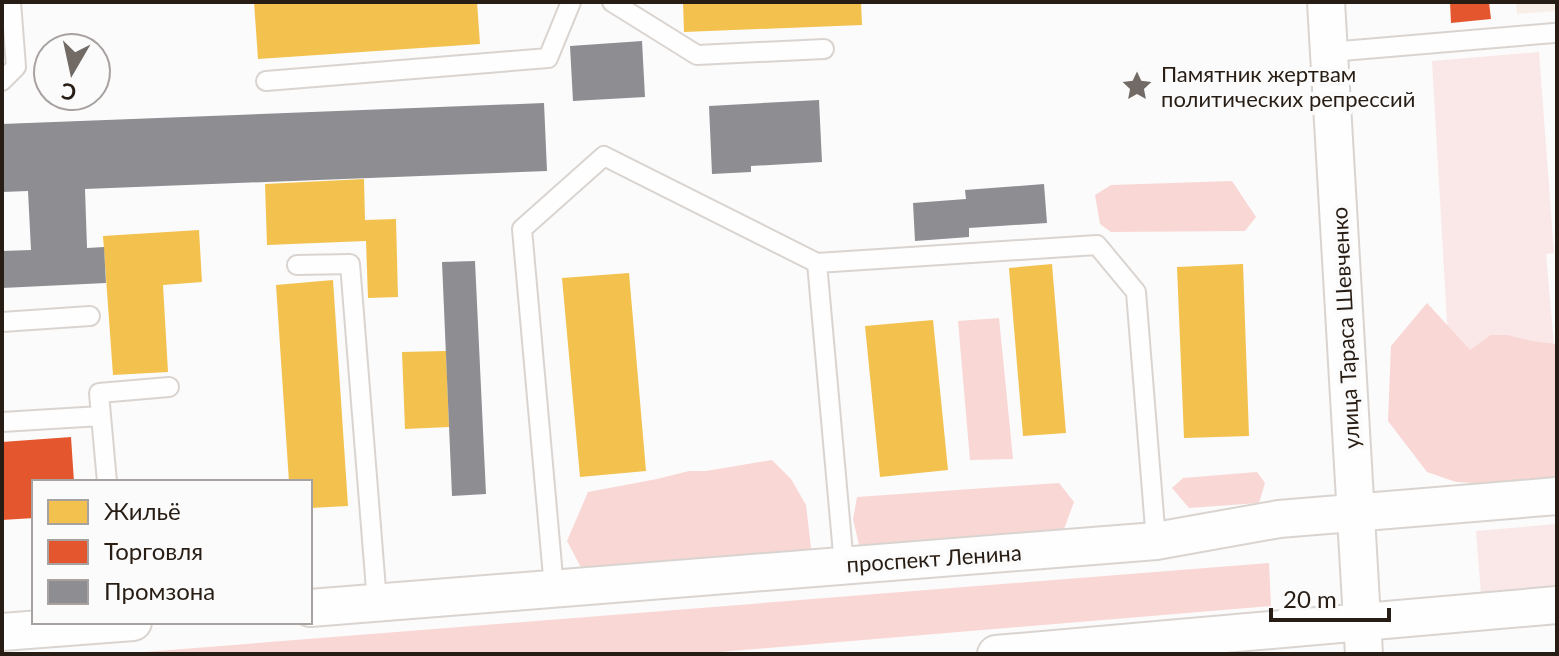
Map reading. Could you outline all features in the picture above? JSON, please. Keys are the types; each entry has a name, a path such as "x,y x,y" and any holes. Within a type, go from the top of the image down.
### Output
{"street":[{"name":"улица Тараса Шевченко","path":"1326,2 1363,638"},
{"name":"проспект Ленина","path":"312,608 1156,541 1279,519 1557,496"},
{"path":"996,654 1363,638 1557,605"},
{"path":"2,632 100,624"}],"lane":[{"path":"2,81 16,67 11,2"},
{"path":"266,81 548,58 571,2"},
{"path":"612,2 697,55 824,49"},
{"path":"1330,52 1554,33"},
{"path":"554,588 522,229 604,156 817,263 1097,245 1136,292 1156,541"},
{"path":"817,263 844,565"},
{"path":"297,265 350,264 377,602"},
{"path":"2,322 90,316"},
{"path":"107,480 99,393 169,387"},
{"path":"2,422 101,416"}],"shaded area":[{"path":"1516,2 1557,2 1557,11 1517,14"},
{"path":"1539,52 1554,253 1546,254 1555,356 1456,478 1432,61"},
{"path":"1232,181 1256,217 1245,231 1111,232 1100,224 1095,195 1111,185"},
{"path":"1427,303 1470,350 1491,335 1557,344 1557,479 1491,484 1456,482 1427,472 1388,421 1391,346"},
{"path":"999,318 1013,459 970,460 958,321"},
{"path":"772,460 791,479 806,505 812,556 584,573 567,541 588,492 689,471"},
{"path":"1257,472 1265,483 1259,503 1189,508 1172,488 1183,478"},
{"path":"1059,483 1074,502 1064,529 859,545 853,519 857,497"},
{"path":"1557,524 1557,589 1481,595 1476,531"},
{"path":"1269,563 1271,606 696,654 119,654"}],"building: Жильё":[{"path":"254,2 477,2 480,44 258,59"},
{"path":"683,2 861,2 862,25 684,32"},
{"path":"364,179 365,220 396,219 398,297 368,298 366,241 267,245 265,184"},
{"path":"199,230 202,282 163,285 168,372 113,375 103,236"},
{"path":"1052,264 1066,433 1023,436 1009,268"},
{"path":"1243,264 1249,436 1184,438 1177,267"},
{"path":"629,273 646,471 580,477 562,278"},
{"path":"333,280 348,506 312,508 312,480 289,480 276,285"},
{"path":"933,320 948,470 880,477 865,326"},
{"path":"446,351 449,427 405,429 402,352"}],"building: Торговля":[{"path":"1450,2 1489,2 1491,19 1451,23"},
{"path":"71,437 74,480 32,480 32,518 2,520 2,442"}],"building: Промзона":[{"path":"642,41 645,97 573,101 570,46"},
{"path":"819,100 822,162 751,166 751,172 712,174 709,106"},
{"path":"544,103 547,171 85,189 87,248 104,247 106,283 2,288 2,251 31,250 28,191 2,192 2,124"},
{"path":"1044,184 1047,223 969,228 969,237 915,241 913,203 966,199 965,190"},
{"path":"475,261 486,494 452,496 442,262"}],"place":[{"name":"Памятник жертвам политических репрессий","path":"1137,86"}]}
